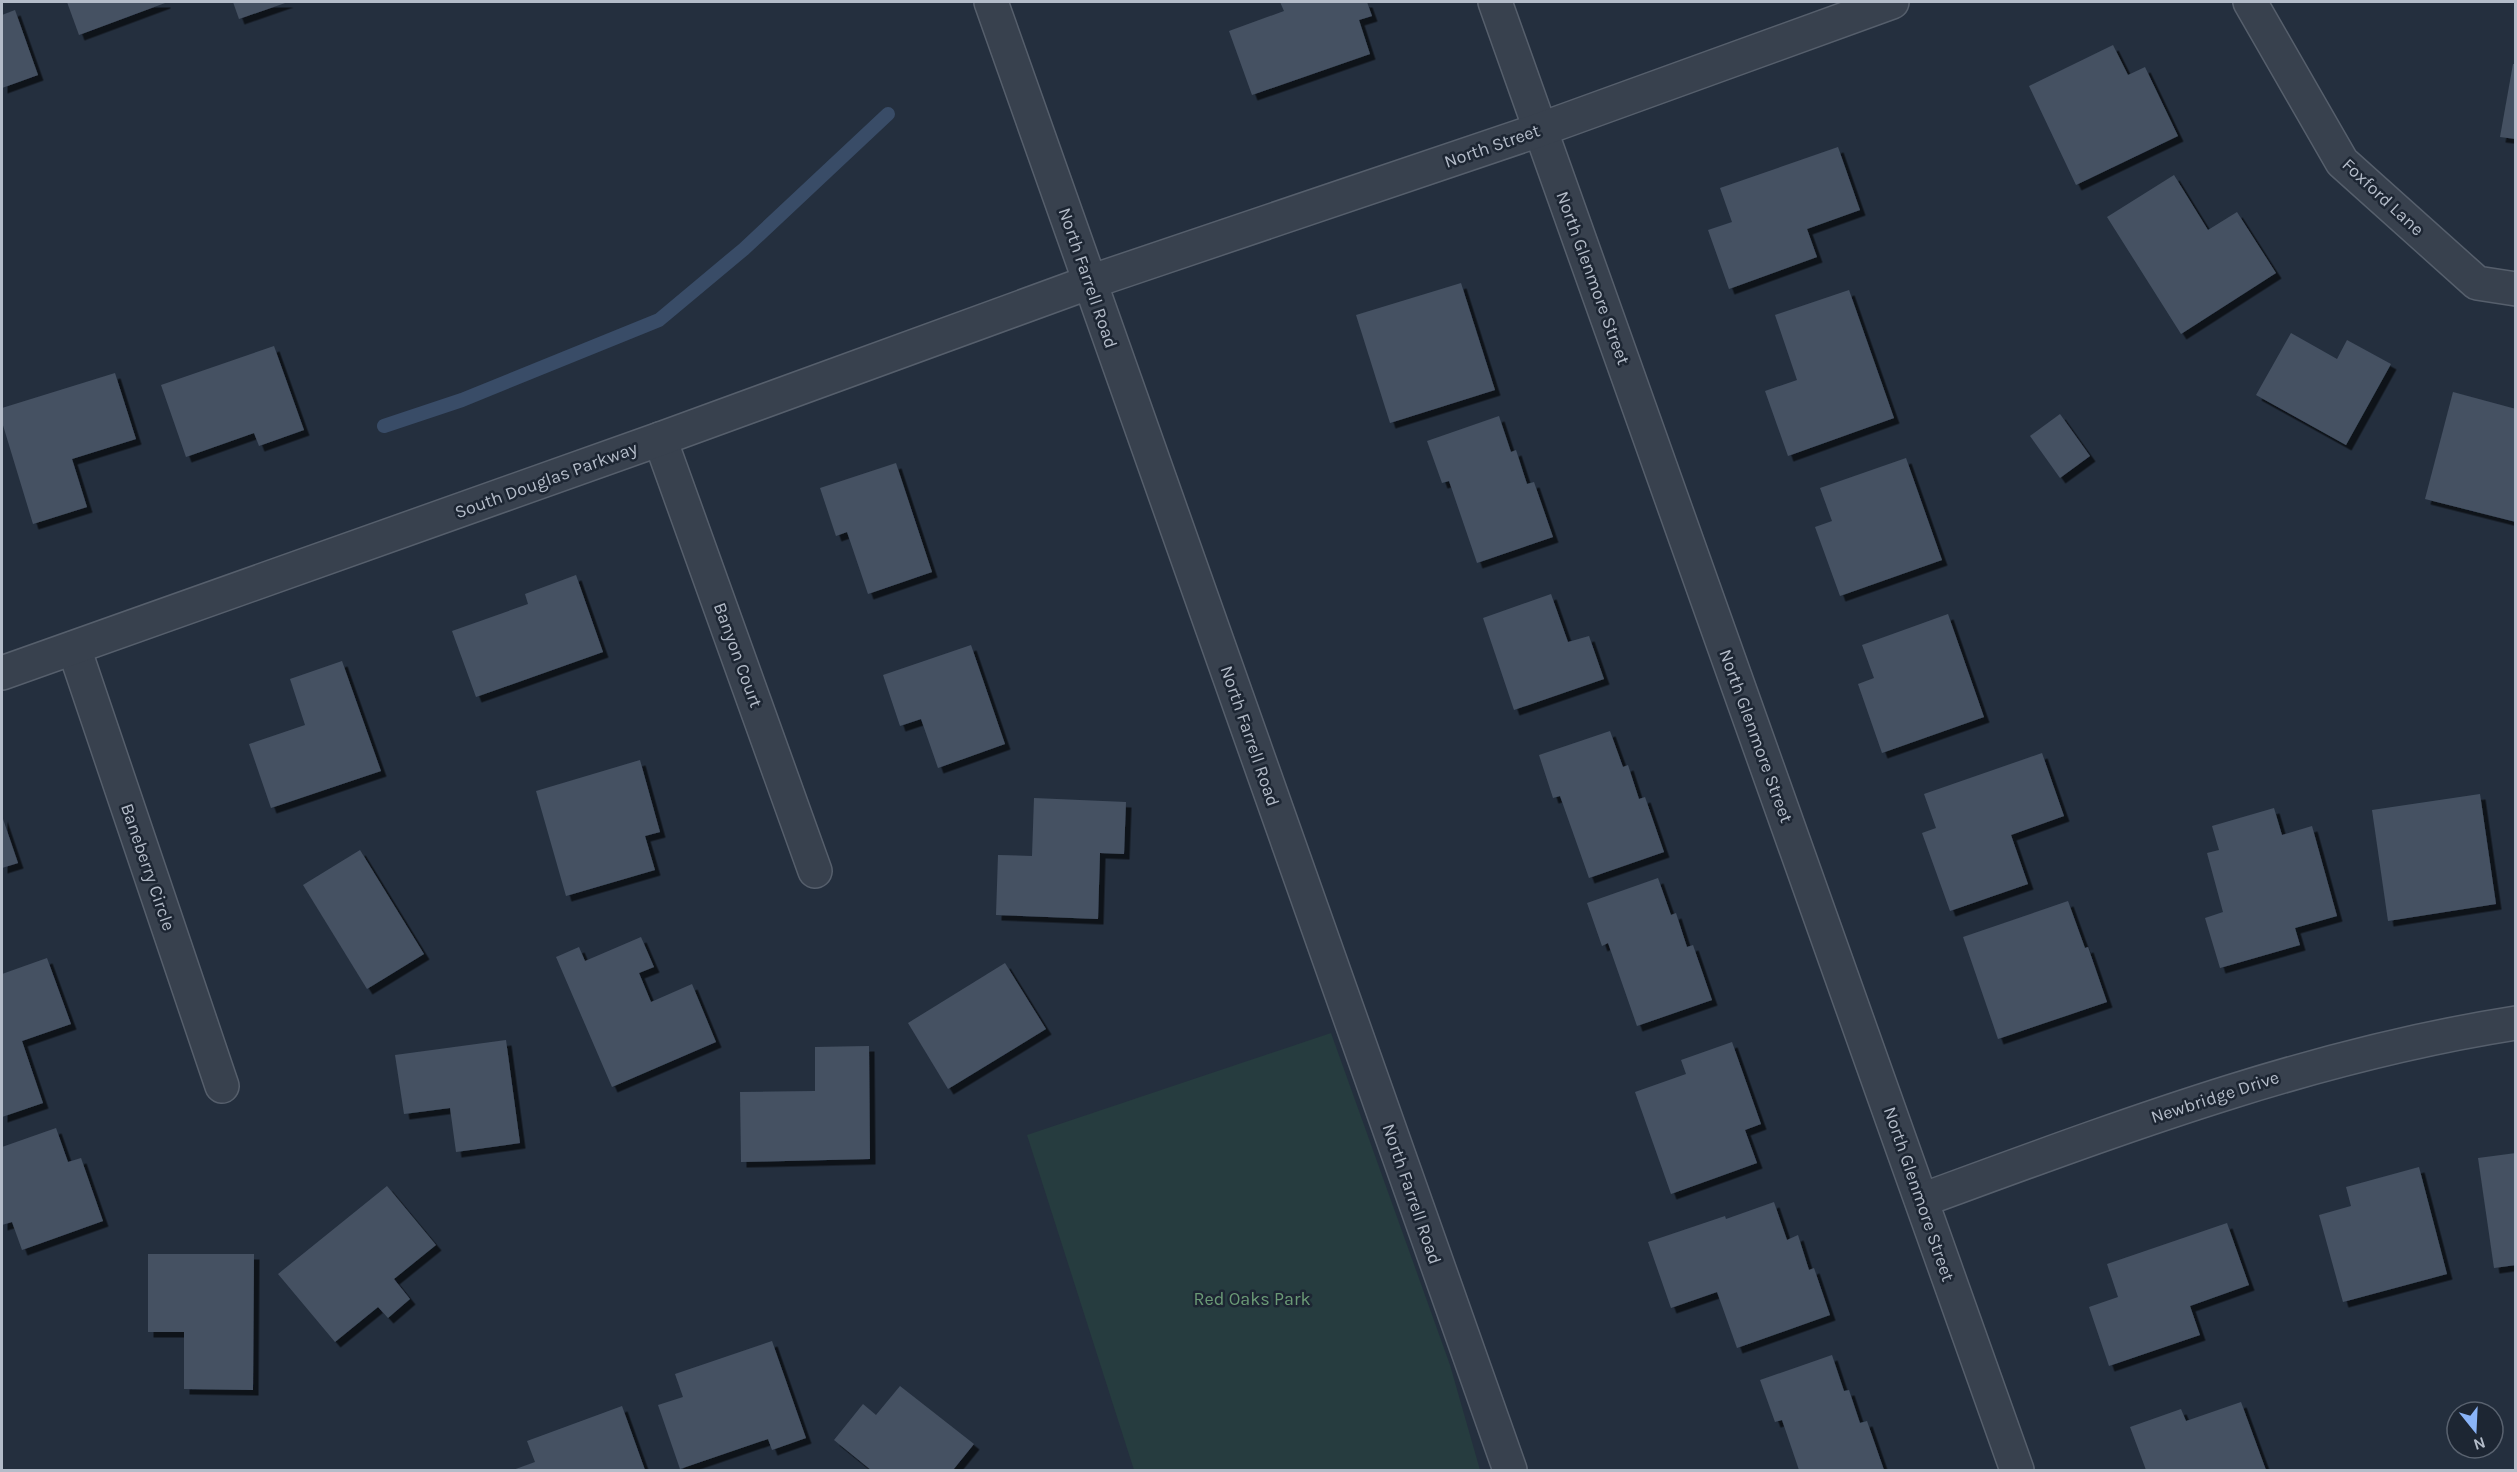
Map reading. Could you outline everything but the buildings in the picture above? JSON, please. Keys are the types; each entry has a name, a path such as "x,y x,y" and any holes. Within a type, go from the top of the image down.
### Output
{"street":[{"name":"North Farrell Road","path":"991,2 1510,1470"},
{"name":"North Glenmore Street","path":"1495,2 2017,1470"},
{"name":"North Street","path":"1089,282 1539,129 1892,2"},
{"name":"Foxford Lane","path":"2250,2 2342,162 2477,283 2516,289"},
{"name":"South Douglas Parkway","path":"2,673 660,439 1089,282"},
{"name":"Banyon Court","path":"660,439 815,871"},
{"name":"Baneberry Circle","path":"74,648 222,1086"},
{"name":"Newbridge Drive","path":"1922,1200 2230,1090 2348,1058 2516,1023"}],"green space":[{"name":"Red Oaks Park","path":"1331,1033 1450,1365 1480,1470 1134,1470 1027,1135"}],"waterway":[{"path":"384,426 462,400 659,320 744,249 888,114"}]}
